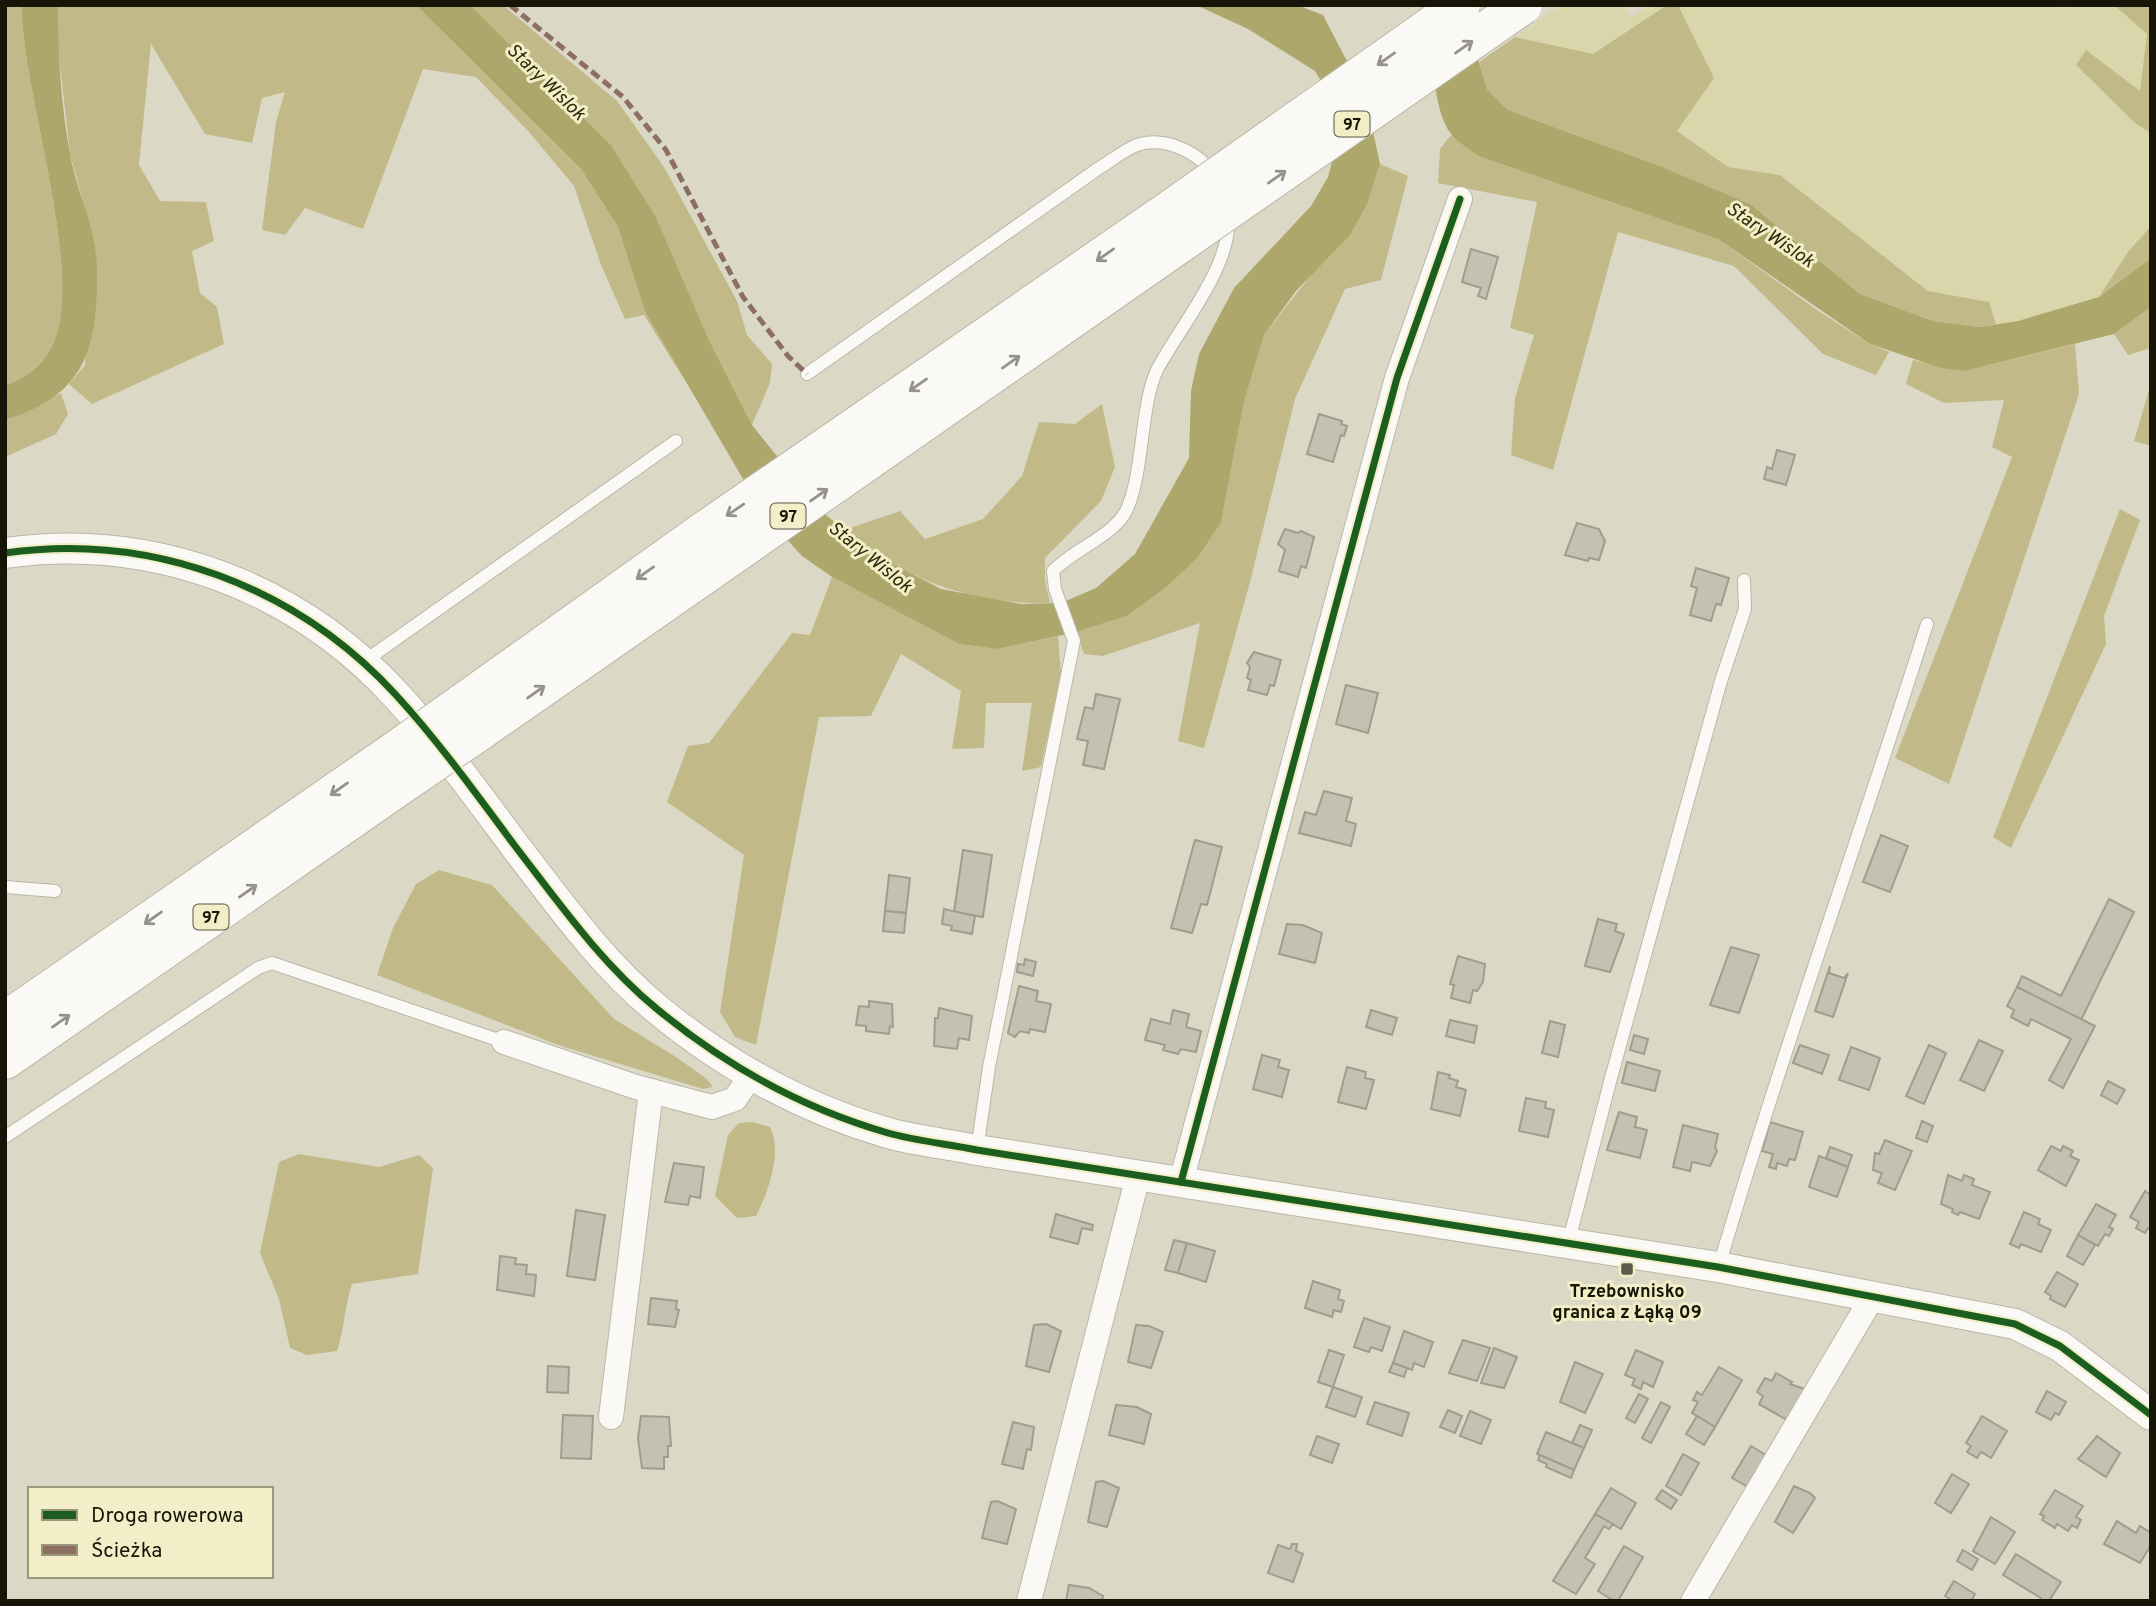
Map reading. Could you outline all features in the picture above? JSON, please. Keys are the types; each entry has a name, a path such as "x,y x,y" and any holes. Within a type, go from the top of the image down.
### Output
{"main road":[{"name":"97","path":"1171,230 1461,5"},
{"name":"97","path":"5,1060 406,762 712,547 1171,230 1523,5"},
{"name":"97","path":"5,1021 406,762"}],"street":[{"path":"1181,1182 1397,378 1460,200"},
{"path":"5,553 89,548 184,562 238,581 290,607 329,633 403,704 579,928 608,962 655,1008 750,1077 820,1110 891,1133 977,1150 1718,1267 2015,1324 2060,1346 2150,1412"},
{"path":"504,1042 650,1091 712,1107 735,1099 750,1077"},
{"path":"611,1417 650,1091"},
{"path":"1029,1601 1138,1176"},
{"path":"1693,1601 1872,1296"}],"lane":[{"path":"807,374 1099,168 1139,145 1171,146 1196,154 1209,167 1223,192 1229,234 1209,281 1156,373 1126,511 1104,535 1069,554 1053,571 1055,589 1074,641 989,1067 977,1150"},
{"path":"362,663 676,441"},
{"path":"1568,1244 1721,681 1745,609 1744,580"},
{"path":"1718,1267 1772,1088 1870,803 1927,624"},
{"path":"5,887 55,891"},
{"path":"5,1137 258,968 272,963 504,1042"}],"shaded area":[{"path":"5,5 22,5 24,42 59,239 62,285 59,325 47,355 34,370 5,386"},
{"path":"58,5 416,5 581,169 618,227 645,312 685,381 644,315 625,319 601,265 574,186 529,132 476,77 423,69 363,229 305,208 285,235 262,230 276,122 285,92 262,98 252,143 205,134 151,44 139,165 160,201 206,202 214,241 192,251 200,293 217,307 224,344 92,404 69,384 85,365 93,237 70,154 58,47"},
{"path":"470,5 503,5 617,101 664,167 737,301 747,335 772,364 770,383 752,425 709,340 656,217 611,145"},
{"path":"1562,5 1622,5 1631,18 1650,5 1667,5 1593,55 1515,37"},
{"path":"1667,5 1678,5 1714,78 1677,131 1728,167 1780,175 1928,291 1989,302 1996,324 1979,327 1933,321 1860,294 1750,204 1660,166 1508,110 1487,89 1479,62 1515,37 1593,54"},
{"path":"1678,5 2060,5 2060,9 2075,5 2114,5 2148,34 2140,92 2086,51 2076,65 2136,124 2151,133 2151,226 2128,252 2099,297 2018,321 1996,324 1989,302 1929,291 1780,175 1728,167 1676,130 1714,78"},
{"path":"2114,5 2151,5 2151,133 2136,124 2076,65 2086,50 2140,91 2147,34"},
{"path":"1451,135 1478,156 1718,239 1817,310 1870,344 1889,352 1876,375 1823,354 1734,266 1618,232 1553,470 1511,455 1515,398 1534,335 1510,328 1537,202 1438,183 1440,149"},
{"path":"1380,164 1408,176 1381,280 1345,289 1295,399 1250,582 1204,748 1178,741 1200,623 1103,656 1084,654 1076,632 1127,616 1168,586 1198,557 1221,523 1244,402 1264,335 1368,202"},
{"path":"2151,226 2151,258 2099,297 2128,252"},
{"path":"2151,307 2151,348 2128,355 2114,334"},
{"path":"2075,344 2079,394 1949,784 1895,758 2012,457 1992,447 2004,400 1944,403 1906,384 1913,360 1965,371"},
{"path":"2151,383 2151,446 2134,441"},
{"path":"61,393 68,414 56,434 5,457 5,420"},
{"path":"1102,404 1115,467 1101,501 1045,558 1045,580 1050,603 993,599 940,586 891,562 844,530 900,511 925,539 983,519 1022,476 1039,422 1075,424"},
{"path":"2120,509 2140,520 2104,616 2106,644 2011,848 1993,837"},
{"path":"832,577 959,644 997,649 1058,636 1061,673 1041,767 1022,771 1032,703 986,703 984,748 952,749 961,691 901,654 871,716 819,717 756,1045 735,1037 720,1012 744,855 667,802 688,746 709,743 792,633 810,635"},
{"path":"439,870 492,885 614,1019 676,1057 707,1079 713,1087 703,1089 561,1046 377,975 393,928 416,884"},
{"path":"752,1122 770,1127 774,1137 774,1160 769,1184 756,1216 737,1218 715,1196 728,1135 739,1123"},
{"path":"299,1154 379,1167 419,1155 433,1168 418,1274 352,1284 337,1351 307,1355 290,1348 279,1299 260,1253 279,1162"}],"water":[{"path":"22,5 58,5 64,117 72,164 93,236 97,288 94,327 89,347 73,379 45,403 5,420 5,386 34,370 47,355 59,325 62,285 59,238 24,42"},
{"name":"Stary Wislok","path":"416,5 470,5 611,145 656,217 709,340 752,425 822,512 876,555 941,589 1021,604 1061,603 1096,588 1135,554 1189,458 1191,391 1199,354 1234,288 1311,206 1328,177 1334,155 1335,104 1315,71 1248,29 1196,5 1297,5 1323,15 1366,98 1380,164 1368,202 1350,235 1296,291 1264,335 1244,402 1221,523 1198,557 1168,586 1127,616 1076,632 997,649 959,644 832,577 802,556 763,513 645,312 618,227 581,169"},
{"name":"Stary Wislok","path":"1432,5 1480,5 1476,53 1487,89 1508,110 1660,166 1750,204 1860,294 1933,321 1979,327 2018,321 2099,297 2151,258 2151,307 2114,334 1965,371 1941,368 1870,344 1718,239 1478,156 1461,143 1445,123 1436,91"}],"building":[{"path":"1471,249 1498,257 1486,299 1478,296 1481,288 1462,282"},
{"path":"1319,414 1342,421 1341,424 1347,426 1344,436 1341,435 1333,462 1307,454"},
{"path":"1777,450 1795,455 1786,485 1764,479 1767,467 1772,469"},
{"path":"1577,523 1599,529 1605,541 1599,560 1589,558 1588,561 1565,555"},
{"path":"1285,529 1298,533 1301,531 1314,537 1306,568 1301,566 1298,577 1279,571 1285,550 1278,544"},
{"path":"1696,568 1729,578 1721,605 1716,604 1711,621 1690,615 1697,588 1691,586"},
{"path":"1254,652 1281,660 1274,686 1270,685 1267,695 1248,690 1251,680 1247,678 1250,667 1247,663"},
{"path":"1346,685 1378,693 1368,733 1336,724"},
{"path":"1096,694 1120,699 1104,769 1083,765 1088,741 1077,739 1085,707 1093,709"},
{"path":"1324,791 1352,798 1346,821 1356,824 1351,846 1299,833 1305,812 1316,815"},
{"path":"1881,835 1908,846 1890,892 1863,882"},
{"path":"1195,840 1222,847 1207,905 1201,904 1192,933 1171,928"},
{"path":"963,850 992,855 983,917 954,912"},
{"path":"889,875 910,878 906,913 885,911"},
{"path":"2109,899 2134,912 2081,1020 2017,987 2022,976 2061,996"},
{"path":"944,909 975,916 972,934 951,930 952,926 942,924"},
{"path":"885,911 906,913 904,933 883,931"},
{"path":"1598,919 1617,924 1615,931 1624,934 1610,972 1585,966"},
{"path":"1287,924 1303,925 1322,933 1315,963 1279,954"},
{"path":"1731,947 1759,955 1739,1013 1710,1005"},
{"path":"1458,956 1485,964 1483,982 1477,991 1473,990 1470,1003 1451,998 1454,985 1450,984"},
{"path":"1025,959 1036,962 1033,976 1017,972 1018,964 1024,965"},
{"path":"1830,966 1829,973 1844,978 1848,973 1833,1017 1815,1011"},
{"path":"1019,986 1038,991 1036,1001 1051,1004 1045,1032 1030,1029 1029,1033 1020,1031 1015,1037 1008,1033"},
{"path":"2017,987 2095,1026 2063,1088 2049,1080 2071,1039 2031,1019 2028,1026 2011,1017 2014,1010 2007,1006"},
{"path":"869,1001 892,1004 893,1027 890,1026 889,1034 866,1031 866,1026 856,1025 859,1006 869,1007"},
{"path":"939,1008 972,1016 969,1040 959,1038 957,1049 934,1046 935,1018 938,1018"},
{"path":"1173,1010 1189,1014 1186,1027 1201,1031 1196,1052 1181,1049 1178,1054 1163,1050 1165,1045 1145,1040 1151,1019 1170,1024"},
{"path":"1371,1010 1397,1018 1392,1035 1366,1027"},
{"path":"1450,1020 1477,1026 1474,1043 1446,1036"},
{"path":"1550,1021 1565,1025 1558,1057 1542,1053"},
{"path":"1634,1035 1648,1039 1644,1054 1630,1050"},
{"path":"1979,1040 2003,1051 1984,1091 1960,1080"},
{"path":"1800,1045 1829,1055 1822,1074 1793,1063"},
{"path":"1929,1045 1946,1053 1924,1104 1906,1096"},
{"path":"1851,1047 1880,1058 1869,1090 1839,1080"},
{"path":"1262,1055 1280,1060 1278,1067 1289,1070 1282,1097 1253,1089"},
{"path":"1627,1062 1660,1071 1655,1091 1622,1083"},
{"path":"1347,1067 1366,1072 1365,1078 1374,1080 1366,1109 1338,1102"},
{"path":"1438,1072 1450,1075 1449,1078 1458,1081 1456,1087 1466,1090 1460,1116 1431,1109"},
{"path":"2108,1081 2125,1090 2117,1104 2101,1095"},
{"path":"1526,1098 1546,1102 1545,1108 1554,1110 1548,1137 1519,1131"},
{"path":"1619,1112 1637,1117 1635,1127 1647,1130 1640,1158 1607,1150"},
{"path":"1922,1121 1933,1126 1927,1142 1916,1138"},
{"path":"1770,1122 1803,1132 1795,1160 1789,1159 1787,1166 1777,1163 1776,1169 1769,1167 1773,1154 1762,1151"},
{"path":"1683,1125 1718,1134 1715,1147 1717,1151 1710,1166 1692,1162 1690,1171 1673,1167"},
{"path":"1885,1140 1912,1151 1895,1190 1878,1183 1882,1173 1873,1170 1875,1153 1879,1154"},
{"path":"2051,1146 2061,1151 2063,1146 2073,1151 2070,1156 2079,1160 2066,1186 2038,1170"},
{"path":"1830,1147 1852,1155 1848,1167 1826,1158"},
{"path":"1819,1156 1848,1167 1837,1197 1809,1187"},
{"path":"674,1163 704,1167 700,1198 690,1196 688,1205 665,1202"},
{"path":"1948,1175 1962,1181 1964,1175 1974,1179 1972,1185 1990,1192 1979,1219 1960,1212 1958,1215 1952,1212 1953,1209 1941,1204"},
{"path":"2145,1191 2151,1195 2151,1229 2148,1228 2145,1233 2136,1228 2139,1222 2130,1217"},
{"path":"2096,1204 2116,1215 2109,1227 2113,1229 2109,1236 2105,1234 2098,1246 2078,1235"},
{"path":"576,1210 605,1215 595,1280 567,1276"},
{"path":"2024,1212 2040,1219 2038,1224 2051,1230 2041,1252 2021,1244 2019,1248 2010,1244"},
{"path":"1056,1214 1093,1225 1092,1230 1082,1228 1078,1244 1050,1237"},
{"path":"2078,1235 2095,1245 2083,1265 2067,1256"},
{"path":"1174,1240 1187,1243 1178,1273 1165,1270"},
{"path":"1187,1243 1215,1251 1206,1282 1178,1273"},
{"path":"500,1256 516,1258 515,1264 527,1265 526,1274 536,1275 534,1296 497,1290"},
{"path":"2057,1272 2078,1284 2065,1307 2050,1299 2051,1296 2045,1292"},
{"path":"1313,1281 1340,1290 1338,1299 1344,1301 1341,1312 1334,1310 1332,1317 1305,1308"},
{"path":"651,1298 677,1301 676,1309 679,1310 675,1327 648,1324"},
{"path":"1364,1318 1390,1327 1382,1351 1371,1347 1369,1352 1354,1347"},
{"path":"1046,1324 1061,1331 1049,1372 1026,1366 1034,1325"},
{"path":"1136,1325 1149,1326 1163,1332 1151,1368 1128,1362"},
{"path":"1404,1331 1433,1342 1424,1367 1414,1363 1412,1370 1393,1363"},
{"path":"1463,1340 1490,1348 1477,1381 1449,1373"},
{"path":"1494,1348 1517,1357 1504,1388 1481,1383"},
{"path":"1329,1350 1344,1355 1333,1387 1318,1382"},
{"path":"1636,1350 1663,1362 1653,1387 1643,1382 1641,1389 1632,1385 1635,1379 1625,1375"},
{"path":"1575,1362 1603,1374 1585,1413 1560,1402"},
{"path":"1393,1363 1407,1368 1404,1377 1389,1372"},
{"path":"548,1366 569,1367 568,1393 547,1392"},
{"path":"1719,1367 1742,1380 1715,1427 1692,1413 1698,1402 1693,1400 1697,1392 1702,1395"},
{"path":"1776,1373 1792,1382 1790,1384 1805,1389 1787,1420 1759,1404 1763,1396 1757,1392 1765,1378 1772,1381"},
{"path":"1333,1387 1362,1397 1355,1417 1326,1407"},
{"path":"2047,1391 2066,1402 2059,1415 2055,1413 2051,1420 2036,1412"},
{"path":"1639,1394 1648,1399 1635,1423 1626,1418"},
{"path":"1375,1402 1409,1413 1402,1436 1367,1424"},
{"path":"1661,1402 1670,1407 1651,1443 1642,1438"},
{"path":"1116,1405 1137,1407 1151,1414 1144,1444 1109,1435"},
{"path":"1448,1410 1462,1416 1455,1433 1440,1427"},
{"path":"1470,1411 1491,1420 1481,1444 1460,1436"},
{"path":"563,1415 593,1416 591,1459 561,1458"},
{"path":"641,1416 669,1417 671,1446 668,1446 668,1457 664,1457 664,1469 642,1468 638,1438"},
{"path":"1697,1416 1715,1427 1704,1445 1686,1434"},
{"path":"1982,1416 2007,1431 1991,1458 1981,1452 1977,1458 1967,1452 1971,1446 1966,1443"},
{"path":"1013,1422 1034,1427 1031,1450 1027,1449 1023,1469 1002,1464"},
{"path":"1580,1425 1592,1430 1584,1448 1572,1443"},
{"path":"1546,1432 1584,1448 1574,1470 1537,1454"},
{"path":"1317,1436 1339,1444 1332,1463 1310,1455"},
{"path":"2097,1436 2120,1453 2106,1477 2078,1459"},
{"path":"1751,1446 1766,1455 1748,1487 1732,1478"},
{"path":"1683,1454 1699,1463 1681,1495 1666,1486"},
{"path":"1540,1455 1574,1470 1571,1478 1546,1467 1547,1464 1538,1460"},
{"path":"1952,1474 1969,1484 1951,1513 1935,1503"},
{"path":"1103,1481 1119,1488 1107,1527 1088,1522 1096,1482"},
{"path":"1794,1486 1815,1498 1793,1533 1775,1522"},
{"path":"1611,1488 1636,1503 1621,1529 1595,1514"},
{"path":"1662,1490 1677,1500 1671,1509 1656,1499"},
{"path":"2055,1490 2083,1506 2076,1517 2081,1520 2077,1528 2072,1525 2068,1531 2057,1524 2055,1528 2042,1520 2044,1516 2040,1514"},
{"path":"997,1501 1016,1509 1007,1544 982,1538 991,1502"},
{"path":"1595,1514 1613,1524 1609,1529 1604,1526 1585,1558 1595,1564 1576,1594 1553,1581"},
{"path":"1991,1517 2015,1532 1995,1564 1973,1551"},
{"path":"2117,1521 2136,1533 2140,1526 2151,1533 2151,1545 2140,1563 2104,1544"},
{"path":"1292,1544 1297,1544 1296,1551 1303,1554 1293,1582 1268,1573 1278,1545 1290,1549"},
{"path":"1624,1546 1643,1557 1618,1601 1614,1601 1598,1591"},
{"path":"1963,1550 1978,1559 1972,1570 1957,1561"},
{"path":"2016,1554 2061,1582 2049,1601 2039,1601 2041,1598 2003,1575"},
{"path":"1954,1581 1975,1594 1971,1601 1953,1601 1945,1596"},
{"path":"1069,1585 1089,1588 1103,1596 1102,1601 1066,1601"}],"marked path":[{"path":"510,5 623,97 666,150 743,297 788,356 807,374"}],"cycle path":[{"path":"1181,1182 1397,378 1460,199"},
{"path":"5,553 60,549 114,551 167,560 218,575 267,597 313,624 357,657 412,713 582,932 617,972 657,1009 710,1049 766,1083 825,1111 888,1133 921,1140 1718,1267 2015,1324 2060,1346 2151,1415"}],"place":[{"name":"Trzebownisko granica z Łąką 09","path":"1627,1269"}]}
